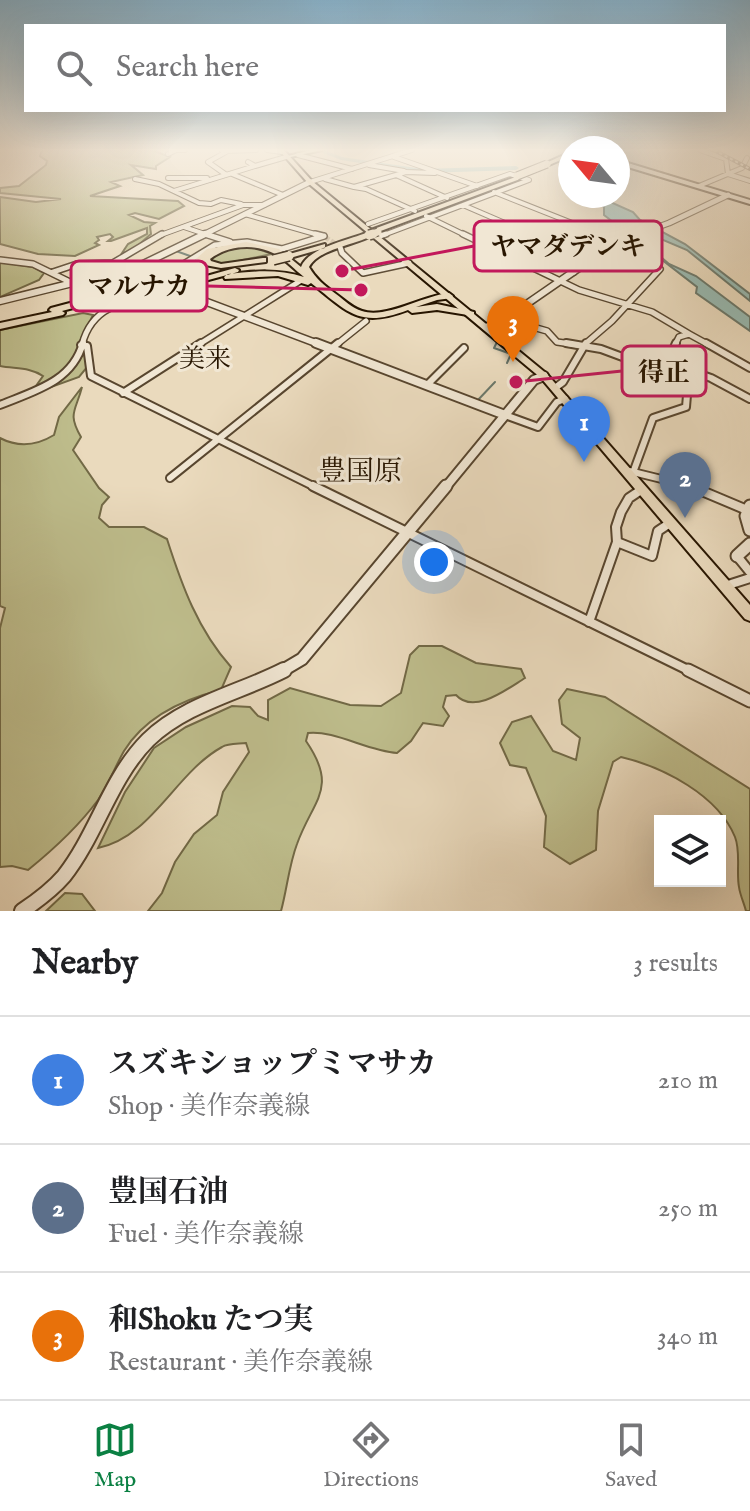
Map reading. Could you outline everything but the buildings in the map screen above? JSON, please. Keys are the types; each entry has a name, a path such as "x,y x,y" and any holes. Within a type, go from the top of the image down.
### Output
{"highway":[{"path":"311,280 305,267 312,257 477,193"},
{"path":"108,302 372,231 481,193"},
{"path":"0,324 171,279 189,270 210,251 232,244 267,247 347,312 363,318 451,298"},
{"path":"269,259 216,266 208,263 206,258 226,247 258,247 311,280"},
{"path":"54,310 269,259"},
{"path":"0,324 259,273 288,274 311,280"},
{"path":"433,284 434,302"},
{"path":"434,302 471,314"}],"main road":[{"path":"323,193 544,376 630,471 641,490 750,615"},
{"path":"720,193 750,202"}],"street":[{"path":"174,193 199,203 211,204 221,200 243,205 264,205"},
{"path":"277,193 283,195"},
{"path":"0,301 133,268 288,193"},
{"path":"374,193 415,211"},
{"path":"435,193 447,198"},
{"path":"372,231 463,193"},
{"path":"372,231 428,217 493,193"},
{"path":"495,193 622,240"},
{"path":"486,327 505,319 622,240 662,226 728,195"},
{"path":"113,263 158,235 243,205"},
{"path":"463,205 591,260"},
{"path":"53,272 77,264 113,263 166,278 203,249 230,242 255,242 282,249 324,237 245,214"},
{"path":"428,217 561,280 624,306 652,312 750,368"},
{"path":"182,226 230,242"},
{"path":"340,247 342,253 363,273 409,263"},
{"path":"0,260 28,262 74,284"},
{"path":"557,263 574,272"},
{"path":"555,388 563,382 583,346 660,269"},
{"path":"123,393 300,281"},
{"path":"0,405 66,373 77,362 81,345 101,312 177,292 538,427 557,402 565,399"},
{"path":"505,319 547,331 557,342 583,346 652,368 678,381 678,387 687,395 686,407 653,418 630,471 699,488 749,508 750,530"},
{"path":"170,478 366,321"},
{"path":"652,368 670,357 679,337 689,334"},
{"path":"81,345 87,346 90,353 91,376 750,701"},
{"path":"427,385 464,348"},
{"path":"663,361 711,378 750,399"},
{"path":"22,911 53,888 76,861 128,766 146,743 184,713 269,680 302,659 534,380 544,376"},
{"path":"589,622 617,542 614,529 617,520 630,496 641,490"},
{"path":"617,542 652,556 658,531 670,523"},
{"path":"725,586 750,575 737,556 750,544"}],"shaded area":[{"path":"0,193 100,193 90,196 178,201 184,206 159,219 135,213 129,215 155,223 150,226 151,234 127,252 122,253 128,244 147,234 147,228 111,241 108,241 113,237 110,234 97,237 99,240 95,243 99,245 75,256 38,254 0,244 0,197 36,202 61,199"},
{"path":"250,246 272,254 218,265 208,260 210,255 227,248"},
{"path":"0,262 33,267 44,273 39,280 0,297"},
{"path":"83,313 93,315 77,349 85,352 88,366 79,377 43,390 36,386 43,376 38,373 0,366 0,330"},
{"path":"82,387 74,417 81,437 73,450 99,488 109,497 102,505 99,518 109,527 144,527 167,539 192,607 209,638 231,667 221,690 180,704 143,728 124,751 98,800 47,854 28,870 0,867 0,628 5,608 0,606 0,438 27,444 41,442 54,435 59,417"},
{"path":"419,646 442,646 476,663 521,669 525,678 481,701 463,700 456,695 446,696 443,707 449,716 443,726 423,723 411,741 397,753 329,735 308,733 306,741 316,757 322,783 294,852 281,911 148,911 162,893 175,862 194,834 217,815 223,792 249,752 246,743 224,746 205,758 134,831 117,842 98,848 125,792 154,748 186,727 232,706 250,707 258,716 268,720 268,700 290,688 350,705 381,706 401,693 410,655"},
{"path":"567,689 605,697 750,789 750,911 746,911 740,893 737,843 726,815 722,815 703,796 671,776 621,757 613,762 598,811 596,850 570,864 544,847 546,816 526,768 510,765 500,743 512,722 531,716 553,751 576,760 580,738 562,724 559,700"},
{"path":"65,893 82,894 95,911 46,911"}],"water":[{"path":"604,208 624,208 633,212 640,220 685,244 750,294 750,301 687,250 647,233 654,251 669,264 696,276 750,317 750,331 696,293 697,287 604,215"}],"waterway":[{"path":"176,251 190,256"},
{"path":"174,273 182,269"},
{"path":"497,342 494,348 511,354 507,363"},
{"path":"477,401 495,382"}],"tunnel":[{"path":"325,237 340,247"}],"place":[{"name":"ヤマダデンキ","path":"342,271"},
{"name":"マルナカ","path":"361,290"},
{"name":"和Shoku たつ実","path":"513,362"},
{"name":"得正","path":"516,382"},
{"name":"スズキショップミマサカ","path":"584,462"},
{"name":"豊国石油","path":"685,518"}],"district":[{"name":"美来","path":"205,358"},
{"name":"豊国原","path":"360,470"}]}
